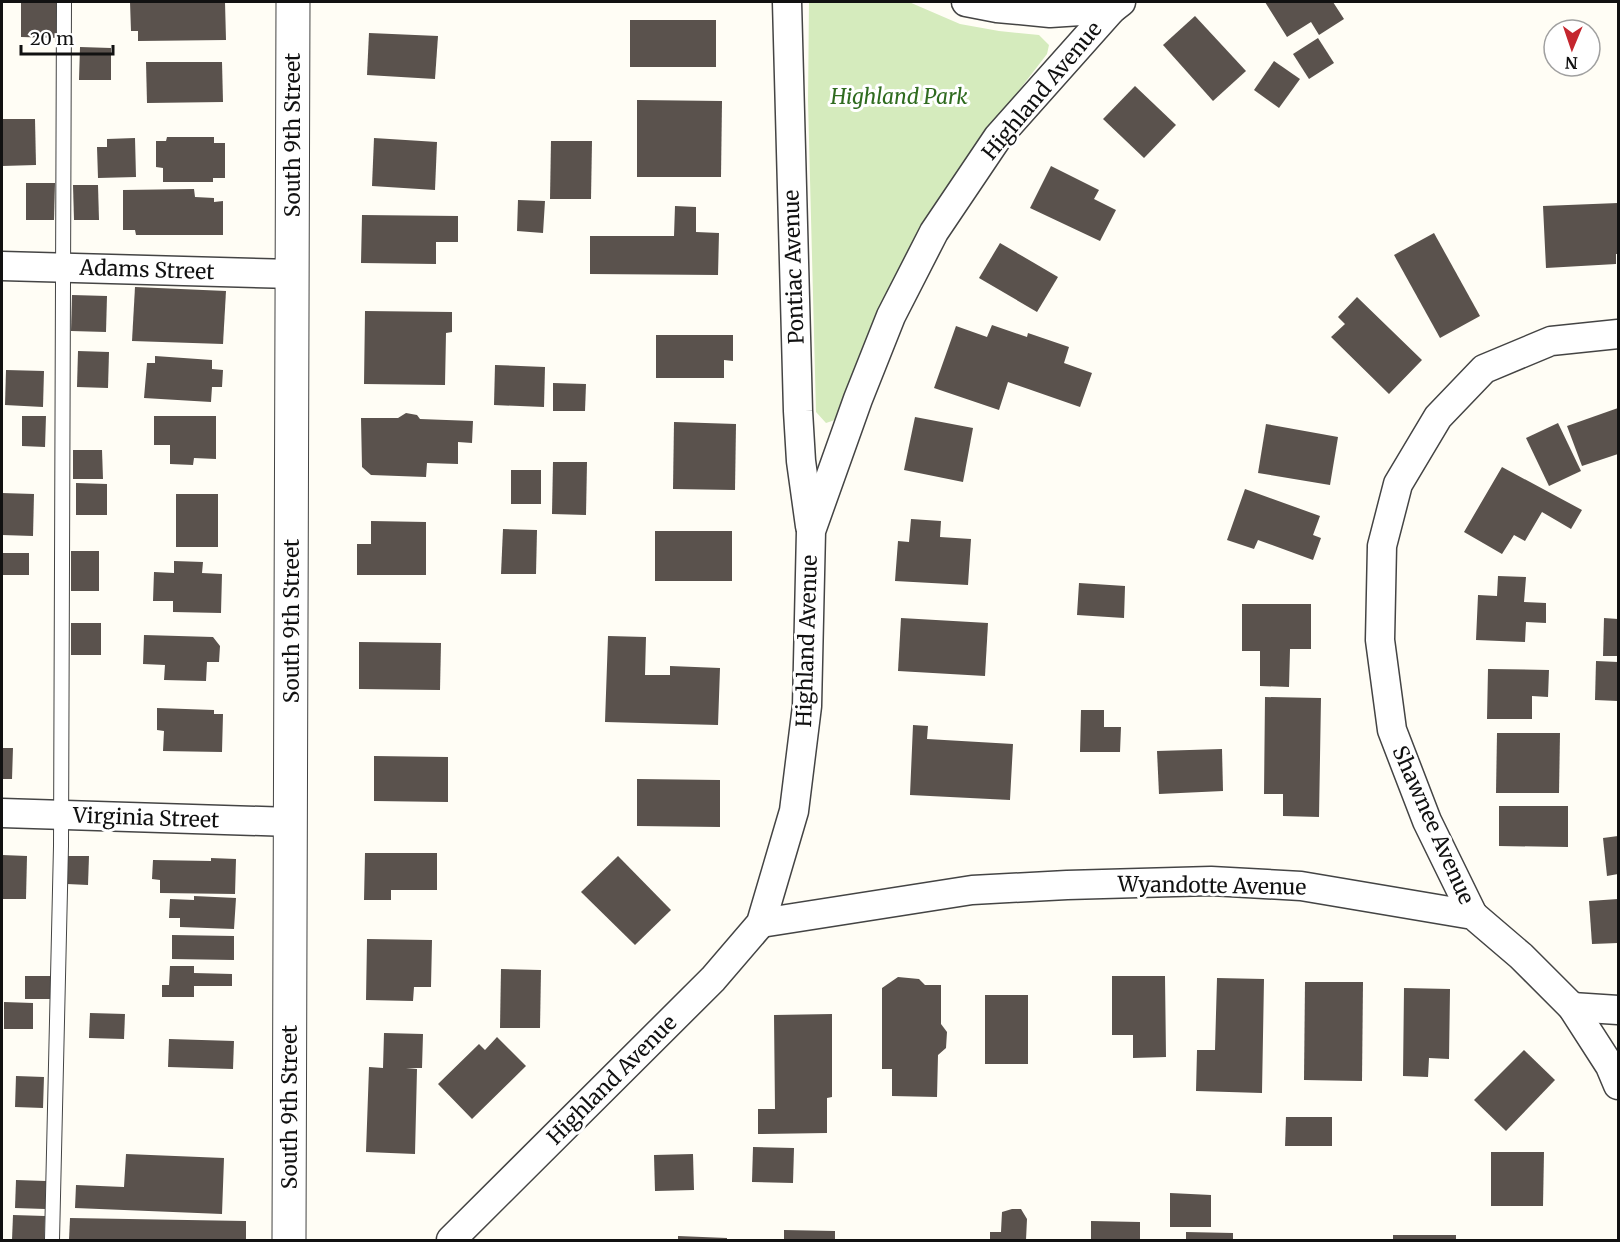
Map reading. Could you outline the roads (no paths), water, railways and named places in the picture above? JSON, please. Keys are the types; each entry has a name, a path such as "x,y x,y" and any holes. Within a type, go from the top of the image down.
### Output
{"street":[{"name":"South 9th Street","path":"290,1240 293,2"},
{"name":"Pontiac Avenue","path":"787,2 798,411 801,461 811,531"},
{"path":"966,2 997,8 1050,13 1117,5"},
{"name":"Highland Avenue","path":"451,1240 713,979 761,923 794,811 807,706 811,531 858,399 891,316 934,232 998,137 1117,5"},
{"name":"Adams Street","path":"2,266 293,274"},
{"name":"Shawnee Avenue","path":"1473,915 1427,821 1392,730 1380,640 1382,546 1398,484 1438,417 1484,369 1551,341 1618,334"},
{"name":"Virginia Street","path":"2,813 291,822"},
{"name":"Wyandotte Avenue","path":"761,923 972,890 1211,881 1301,886 1473,915"},
{"path":"1473,915 1521,956 1572,1007 1610,1066 1618,1085"},
{"path":"1572,1007 1618,1010"}],"lane":[{"path":"52,1240 61,815 64,2"}],"park label":[{"name":"Highland Park","path":"899,97"}]}
